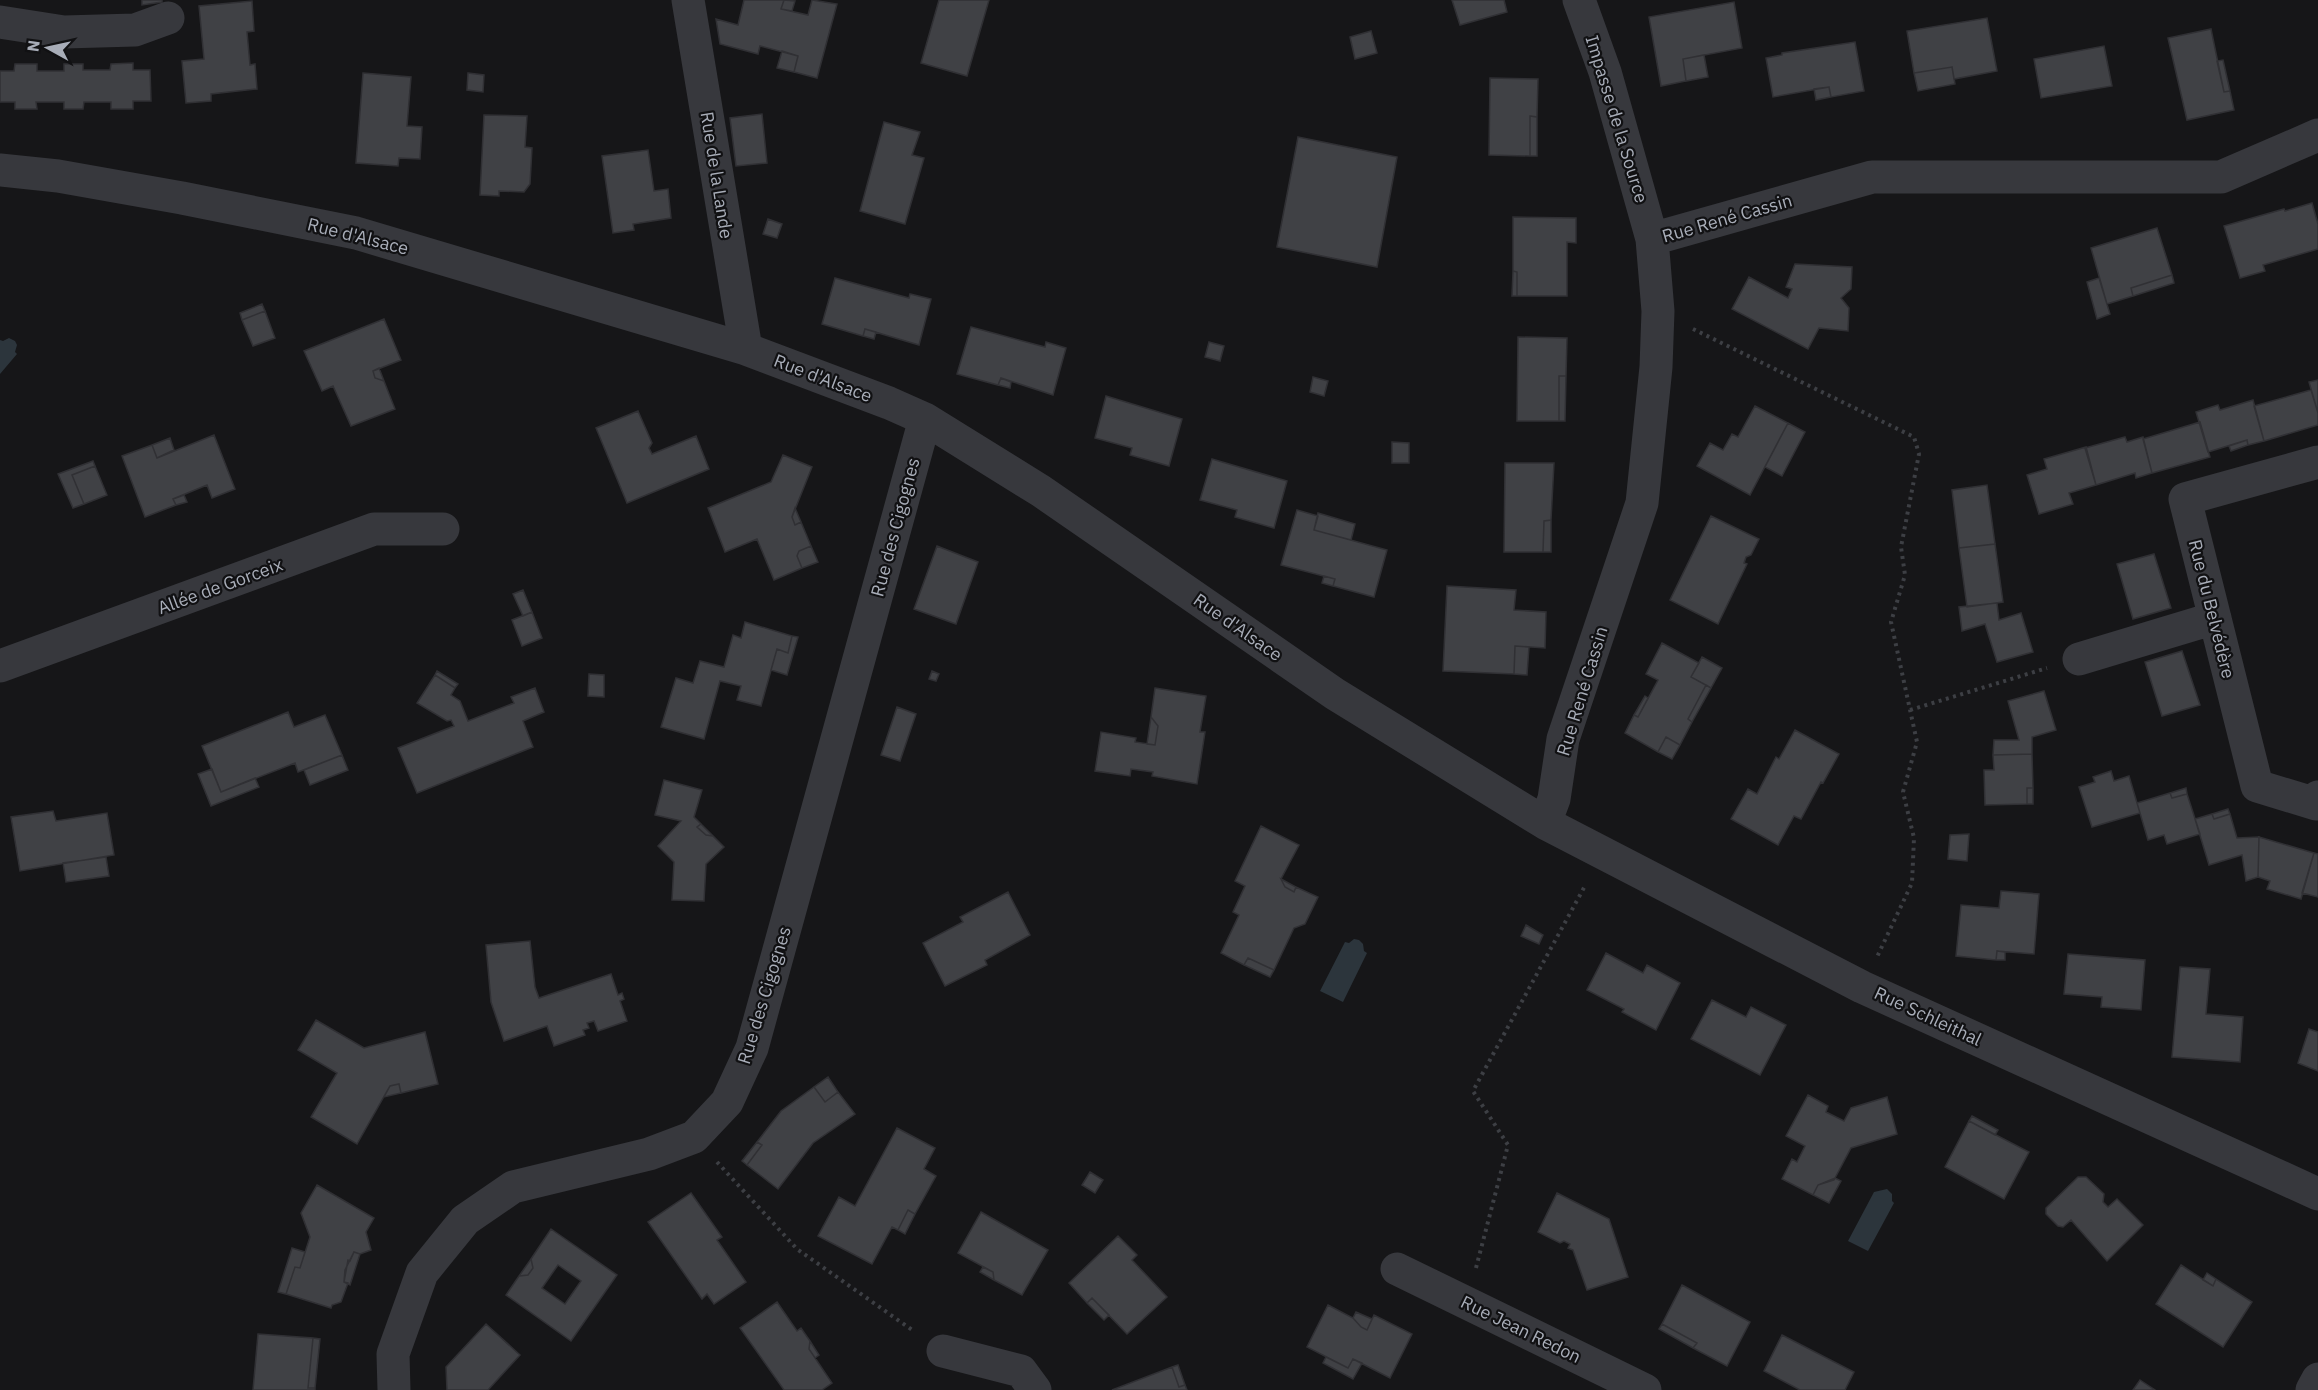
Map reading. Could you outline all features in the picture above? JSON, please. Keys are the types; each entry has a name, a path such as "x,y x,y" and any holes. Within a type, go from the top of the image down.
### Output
{"street":[{"name":"Rue de la Lande","path":"688,0 746,349"},
{"name":"Impasse de la Source","path":"1579,0 1605,72 1652,239"},
{"path":"0,22 64,32 135,30 168,18"},
{"name":"Rue René Cassin","path":"1545,823 1554,799 1563,740 1642,503 1656,367 1658,311 1652,239 1872,177 2221,177 2318,135"},
{"name":"Rue d'Alsace","path":"0,170 58,176 356,233 746,349 890,403 925,419 1041,491 1335,694 1545,823"},
{"name":"Rue des Cigognes","path":"394,1390 393,1354 422,1273 465,1220 513,1188 649,1154 694,1137 727,1102 752,1048 925,419"},
{"name":"Rue du Belvédère","path":"2318,462 2185,500 2257,786 2316,804 2318,797"},
{"name":"Allée de Gorceix","path":"0,666 374,529 443,529"},
{"path":"2079,658 2215,618"},
{"name":"Rue Schleithal","path":"1545,823 1862,987 2318,1194"},
{"name":"Rue Jean Redon","path":"1397,1269 1645,1390"},
{"path":"943,1351 1022,1371 1035,1390"},
{"path":"2312,1390 2318,1379"}],"path":[{"path":"1658,311 1914,437 1919,454 1901,547 1905,575 1891,622 1917,742 1903,792 1914,838 1912,883 1862,987"},
{"path":"1910,710 2079,658"},
{"path":"1467,1303 1508,1145 1473,1091 1602,854"},
{"path":"694,1137 796,1249 943,1351"}],"shaded area":[{"path":"9,338 17,345 15,352 17,354 0,374 0,340"},
{"path":"1354,939 1363,944 1364,951 1367,953 1343,1002 1320,991 1345,942 1349,943"},
{"path":"1887,1189 1892,1194 1894,1203 1868,1251 1848,1241 1874,1192"}],"building":[{"path":"142,0 162,0 162,2 142,5"},
{"path":"744,0 784,0 781,9 808,15 812,0 837,4 817,78 794,72 798,56 760,46 758,54 720,44 716,19 738,25"},
{"path":"784,0 795,1 792,11 781,9"},
{"path":"939,0 989,0 967,76 921,63"},
{"path":"1452,0 1504,0 1507,12 1460,25"},
{"path":"252,1 254,31 247,32 250,65 255,64 257,89 211,94 211,101 186,103 182,61 204,59 199,6"},
{"path":"1734,2 1742,48 1683,59 1686,81 1661,86 1649,17"},
{"path":"1987,18 1997,71 1954,79 1952,67 1914,73 1907,31"},
{"path":"2211,29 2224,92 2230,91 2234,110 2187,120 2168,38"},
{"path":"1371,31 1377,53 1355,59 1350,37"},
{"path":"1855,42 1864,91 1831,97 1829,87 1773,97 1766,58 1782,55 1782,53"},
{"path":"2104,46 2112,86 2041,98 2034,59"},
{"path":"782,51 798,56 794,72 777,68"},
{"path":"1704,55 1708,77 1686,81 1683,59"},
{"path":"2223,60 2230,91 2224,92 2217,61"},
{"path":"133,63 133,70 150,70 151,101 133,101 133,109 111,109 111,102 84,102 83,109 64,109 64,102 36,102 37,109 15,109 15,102 0,102 0,71 14,71 15,64 37,64 37,71 64,71 64,64 83,64 83,70 110,70 111,64"},
{"path":"1952,67 1955,84 1918,91 1914,73"},
{"path":"363,73 411,77 407,126 422,127 420,159 399,158 398,166 356,163"},
{"path":"468,73 484,75 483,92 467,90"},
{"path":"1490,78 1538,79 1537,117 1530,116 1530,156 1489,155"},
{"path":"1829,87 1831,97 1816,100 1814,89"},
{"path":"762,114 767,163 736,166 730,118"},
{"path":"484,115 527,116 525,147 532,148 530,184 524,192 499,191 499,196 480,195"},
{"path":"1530,116 1537,117 1537,156 1530,156"},
{"path":"884,122 920,132 912,155 924,158 905,224 860,211"},
{"path":"1298,137 1397,157 1377,267 1277,247"},
{"path":"648,150 654,191 668,189 671,218 633,224 634,230 613,233 602,156"},
{"path":"2312,203 2318,224 2318,249 2263,265 2265,271 2240,278 2224,226"},
{"path":"1513,217 1576,218 1576,243 1567,242 1567,296 1517,296 1517,272 1513,271"},
{"path":"768,219 782,224 777,238 763,234"},
{"path":"2157,228 2172,275 2131,288 2133,296 2107,304 2091,248"},
{"path":"1795,264 1852,267 1851,289 1841,298 1849,308 1848,331 1819,328 1808,349 1732,309 1749,277 1788,298 1792,289 1786,287"},
{"path":"1513,271 1517,272 1517,296 1512,296"},
{"path":"2172,275 2174,283 2133,296 2131,288"},
{"path":"835,278 909,298 910,294 931,299 919,345 865,329 863,336 822,324"},
{"path":"2099,278 2110,314 2097,319 2087,282"},
{"path":"262,304 265,311 242,320 240,313"},
{"path":"265,311 275,338 253,346 242,320"},
{"path":"384,319 401,360 373,371 375,378 384,381 395,409 351,426 333,386 322,391 304,351"},
{"path":"971,327 1045,347 1046,342 1066,348 1053,395 1001,378 998,385 957,374"},
{"path":"865,329 876,332 874,339 863,336"},
{"path":"1518,337 1567,338 1566,376 1559,376 1559,421 1517,421"},
{"path":"1209,342 1224,346 1220,361 1205,357"},
{"path":"379,368 384,381 375,378 373,371"},
{"path":"1559,376 1566,376 1565,421 1559,421"},
{"path":"1313,377 1328,381 1324,396 1310,392"},
{"path":"1001,378 1011,382 1010,388 998,385"},
{"path":"2318,380 2318,413 2309,382"},
{"path":"2311,390 2318,413 2318,425 2264,441 2254,406"},
{"path":"1106,396 1182,419 1169,466 1130,455 1132,448 1095,438"},
{"path":"2253,400 2264,441 2248,445 2247,440 2208,452 2196,412 2218,405 2220,410"},
{"path":"1755,406 1788,423 1750,495 1697,466 1710,443 1723,450 1732,434 1738,437"},
{"path":"638,411 652,443 649,448 652,454 696,436 709,469 627,503 596,428"},
{"path":"2200,422 2210,457 2152,473 2143,439"},
{"path":"1788,423 1805,432 1782,476 1765,467"},
{"path":"214,435 235,489 212,498 207,485 173,499 176,505 145,517 122,456 152,445 157,458"},
{"path":"2125,437 2127,442 2143,437 2152,473 2136,478 2135,473 2096,485 2085,448"},
{"path":"170,438 174,450 157,458 152,445"},
{"path":"2247,440 2248,445 2231,451 2229,446"},
{"path":"1392,442 1409,443 1409,463 1392,463"},
{"path":"2086,447 2096,485 2069,493 2073,504 2039,514 2027,475 2047,469 2044,459"},
{"path":"783,455 812,467 792,517 795,525 801,522 811,546 799,551 797,556 802,568 774,580 757,539 725,552 708,508 771,482"},
{"path":"1212,459 1287,481 1274,528 1235,517 1237,510 1200,500"},
{"path":"93,461 95,466 72,475 84,504 73,508 58,474"},
{"path":"1505,463 1554,463 1551,520 1544,521 1543,552 1504,552"},
{"path":"95,466 107,495 84,504 72,475"},
{"path":"1987,485 1995,544 1959,548 1952,490"},
{"path":"184,495 187,502 176,505 173,499"},
{"path":"795,508 801,522 795,525 792,517"},
{"path":"1297,510 1318,516 1314,530 1387,550 1374,597 1333,586 1335,579 1281,565"},
{"path":"1318,513 1355,524 1351,540 1314,530"},
{"path":"1711,516 1759,539 1751,555 1746,557 1744,563 1747,564 1718,624 1670,600"},
{"path":"1551,520 1551,552 1543,552 1544,521"},
{"path":"1995,544 2003,602 1967,607 1959,548"},
{"path":"811,546 818,562 802,568 797,556 799,551"},
{"path":"937,546 978,562 956,624 914,609"},
{"path":"2154,554 2171,608 2133,619 2117,564"},
{"path":"1324,576 1335,579 1333,586 1322,583"},
{"path":"1447,586 1516,590 1514,610 1546,612 1545,648 1515,646 1514,674 1443,671"},
{"path":"523,590 532,612 523,616 513,594"},
{"path":"1997,603 1999,620 2021,613 2033,652 1997,662 1985,624 1962,631 1959,607"},
{"path":"532,612 542,638 522,646 512,620"},
{"path":"745,622 792,636 788,653 777,649 761,706 737,700 741,686 720,681 704,739 661,727 676,678 693,683 700,661 724,667 733,635 741,638"},
{"path":"792,636 798,637 787,675 771,670 777,649 788,653"},
{"path":"1662,643 1699,663 1691,677 1706,685 1688,719 1692,722 1680,745 1666,737 1658,752 1625,733 1634,715 1638,717 1658,680 1646,674"},
{"path":"1515,646 1529,647 1527,675 1514,674"},
{"path":"2182,651 2200,705 2162,716 2145,662"},
{"path":"1702,657 1722,668 1711,688 1691,677"},
{"path":"437,671 458,684 455,688 435,675"},
{"path":"932,671 939,674 936,681 929,679"},
{"path":"589,674 604,675 604,697 588,696"},
{"path":"435,675 455,688 451,695 460,701 468,721 514,703 511,697 535,688 544,712 523,721 533,747 417,793 398,748 454,726 451,720 447,721 417,703"},
{"path":"1706,685 1711,688 1692,722 1688,719"},
{"path":"1155,688 1206,696 1200,732 1205,732 1197,784 1152,776 1153,772 1131,769 1130,776 1095,771 1101,732 1136,738 1135,742 1155,745 1158,726 1151,717"},
{"path":"2044,691 2056,730 2032,737 2032,754 1993,755 1994,740 2019,740 2008,701"},
{"path":"1645,696 1648,698 1638,717 1634,715"},
{"path":"897,707 916,714 900,761 881,755"},
{"path":"288,712 294,727 325,715 342,755 298,772 295,763 221,792 202,746"},
{"path":"1151,717 1158,726 1155,745 1147,744"},
{"path":"1795,730 1839,754 1801,819 1794,816 1778,845 1731,819 1748,789 1757,794 1776,757 1779,759"},
{"path":"1666,737 1680,745 1672,759 1658,752"},
{"path":"2032,754 2033,788 2027,788 2027,804 1985,805 1984,770 1994,770 1993,755"},
{"path":"342,755 348,770 310,785 304,770"},
{"path":"212,769 221,792 255,778 259,787 211,806 198,774"},
{"path":"2111,771 2114,781 2129,776 2140,813 2092,827 2079,787 2095,782 2093,777"},
{"path":"664,780 702,790 694,817 701,824 697,827 706,835 713,836 724,847 706,864 704,901 672,900 674,862 658,846 681,821 655,815"},
{"path":"2027,788 2033,788 2033,804 2027,804"},
{"path":"2186,788 2187,794 2172,798 2170,793"},
{"path":"2170,793 2172,798 2187,794 2200,834 2167,844 2164,835 2148,840 2137,803"},
{"path":"2228,809 2230,814 2214,819 2212,814"},
{"path":"53,811 56,821 107,813 114,855 20,871 11,817"},
{"path":"2212,814 2214,819 2230,814 2237,838 2259,837 2258,877 2246,881 2242,855 2209,865 2195,819"},
{"path":"701,824 713,836 706,835 697,827"},
{"path":"1261,826 1299,845 1281,879 1285,887 1294,892 1296,887 1318,897 1305,924 1294,928 1274,970 1248,958 1244,965 1221,953 1239,915 1233,912 1245,886 1235,881"},
{"path":"1969,834 1967,861 1948,859 1950,835"},
{"path":"2259,837 2314,853 2301,899 2267,889 2270,881 2258,877"},
{"path":"2314,853 2318,854 2318,897 2302,893"},
{"path":"106,857 109,876 66,882 63,863"},
{"path":"1281,879 1296,887 1294,892 1285,887"},
{"path":"2001,891 2039,894 2034,954 1997,951 1996,960 1956,956 1961,905 1999,908"},
{"path":"1008,892 1030,935 985,960 987,965 945,986 923,943 963,922 960,917"},
{"path":"1526,925 1543,935 1539,944 1521,936"},
{"path":"530,941 535,987 539,998 611,974 618,995 622,993 624,999 620,1001 627,1021 598,1031 594,1021 587,1023 589,1028 583,1030 585,1035 554,1046 547,1026 504,1041 491,1002 486,945"},
{"path":"1997,951 2005,952 2005,960 1996,960"},
{"path":"1606,953 1643,973 1647,965 1680,983 1656,1030 1622,1012 1624,1009 1587,990"},
{"path":"2068,954 2145,960 2141,1010 2101,1007 2102,997 2064,994"},
{"path":"1248,958 1274,970 1270,977 1244,965"},
{"path":"2180,967 2210,969 2206,1014 2243,1017 2240,1062 2172,1057"},
{"path":"1712,1000 1746,1017 1751,1007 1786,1025 1760,1075 1691,1039"},
{"path":"316,1020 364,1048 425,1032 438,1084 401,1093 399,1084 390,1086 357,1144 311,1117 337,1073 298,1050"},
{"path":"2309,1029 2318,1032 2318,1071 2298,1063"},
{"path":"828,1077 838,1092 825,1102 814,1087"},
{"path":"399,1084 401,1093 384,1097 390,1086"},
{"path":"814,1087 825,1102 838,1092 855,1114 813,1143 778,1189 747,1165 762,1145 757,1142 781,1111"},
{"path":"1808,1095 1828,1106 1826,1112 1844,1121 1851,1108 1887,1097 1897,1134 1851,1148 1834,1180 1818,1185 1813,1195 1782,1179 1792,1159 1797,1162 1805,1146 1786,1136"},
{"path":"1972,1116 1998,1130 1995,1135 1969,1121"},
{"path":"1969,1121 2029,1152 2004,1199 1945,1167"},
{"path":"897,1128 935,1148 924,1169 936,1176 915,1214 908,1210 898,1230 892,1227 872,1264 818,1236 839,1197 855,1206"},
{"path":"757,1142 762,1145 747,1165 742,1161"},
{"path":"1090,1172 1103,1180 1095,1193 1082,1185"},
{"path":"2078,1177 2086,1177 2104,1194 2103,1202 2108,1207 2117,1199 2143,1225 2107,1261 2071,1220 2063,1227 2058,1226 2046,1214 2046,1208"},
{"path":"1835,1178 1841,1181 1829,1203 1813,1195 1818,1185"},
{"path":"317,1185 374,1218 366,1232 371,1250 360,1254 354,1252 345,1270 344,1282 348,1283 341,1302 332,1305 331,1308 286,1294 295,1267 300,1268 310,1237 301,1213"},
{"path":"691,1193 722,1237 717,1240 746,1282 714,1304 707,1294 702,1299 648,1222"},
{"path":"1557,1193 1609,1219 1628,1277 1587,1290 1573,1250 1568,1248 1570,1244 1564,1241 1560,1243 1538,1232"},
{"path":"908,1210 915,1214 905,1234 898,1230"},
{"path":"981,1212 1048,1250 1022,1295 994,1280 993,1272 958,1253"},
{"path":"551,1229 617,1275 571,1341 506,1295 519,1276 528,1275 533,1268 531,1259","holes":["558,1265 581,1281 565,1304 542,1288"]},
{"path":"1118,1236 1137,1255 1132,1260 1167,1297 1127,1334 1092,1298 1087,1303 1069,1283"},
{"path":"292,1248 305,1252 300,1268 295,1267 286,1294 278,1292"},
{"path":"354,1252 360,1254 350,1285 344,1282 348,1260 350,1261"},
{"path":"531,1259 533,1268 528,1275 519,1276"},
{"path":"2181,1265 2213,1286 2216,1279 2252,1302 2223,1347 2156,1304"},
{"path":"983,1267 993,1272 994,1280 980,1272"},
{"path":"2207,1273 2216,1279 2213,1286 2203,1280"},
{"path":"1682,1285 1750,1322 1727,1366 1693,1348 1697,1343 1662,1324"},
{"path":"1092,1298 1109,1315 1104,1320 1087,1303"},
{"path":"777,1302 797,1331 801,1328 810,1341 809,1349 832,1383 822,1390 784,1390 740,1328"},
{"path":"1328,1305 1353,1318 1367,1330 1374,1315 1412,1334 1390,1378 1353,1359 1348,1368 1307,1347"},
{"path":"1356,1312 1372,1319 1367,1330 1353,1318"},
{"path":"486,1324 520,1355 488,1390 447,1390 446,1367"},
{"path":"1662,1324 1697,1343 1693,1348 1659,1329"},
{"path":"258,1334 313,1338 308,1388 315,1388 315,1390 253,1390"},
{"path":"1782,1335 1854,1372 1845,1390 1800,1390 1764,1371"},
{"path":"313,1338 320,1339 315,1388 308,1388"},
{"path":"810,1341 819,1355 815,1358 809,1349"},
{"path":"1326,1357 1348,1368 1353,1359 1362,1363 1353,1379 1323,1363"},
{"path":"1178,1365 1185,1385 1179,1387 1172,1367"},
{"path":"1172,1367 1179,1387 1185,1385 1187,1390 1112,1390"},
{"path":"2140,1380 2155,1390 2133,1390"}]}
